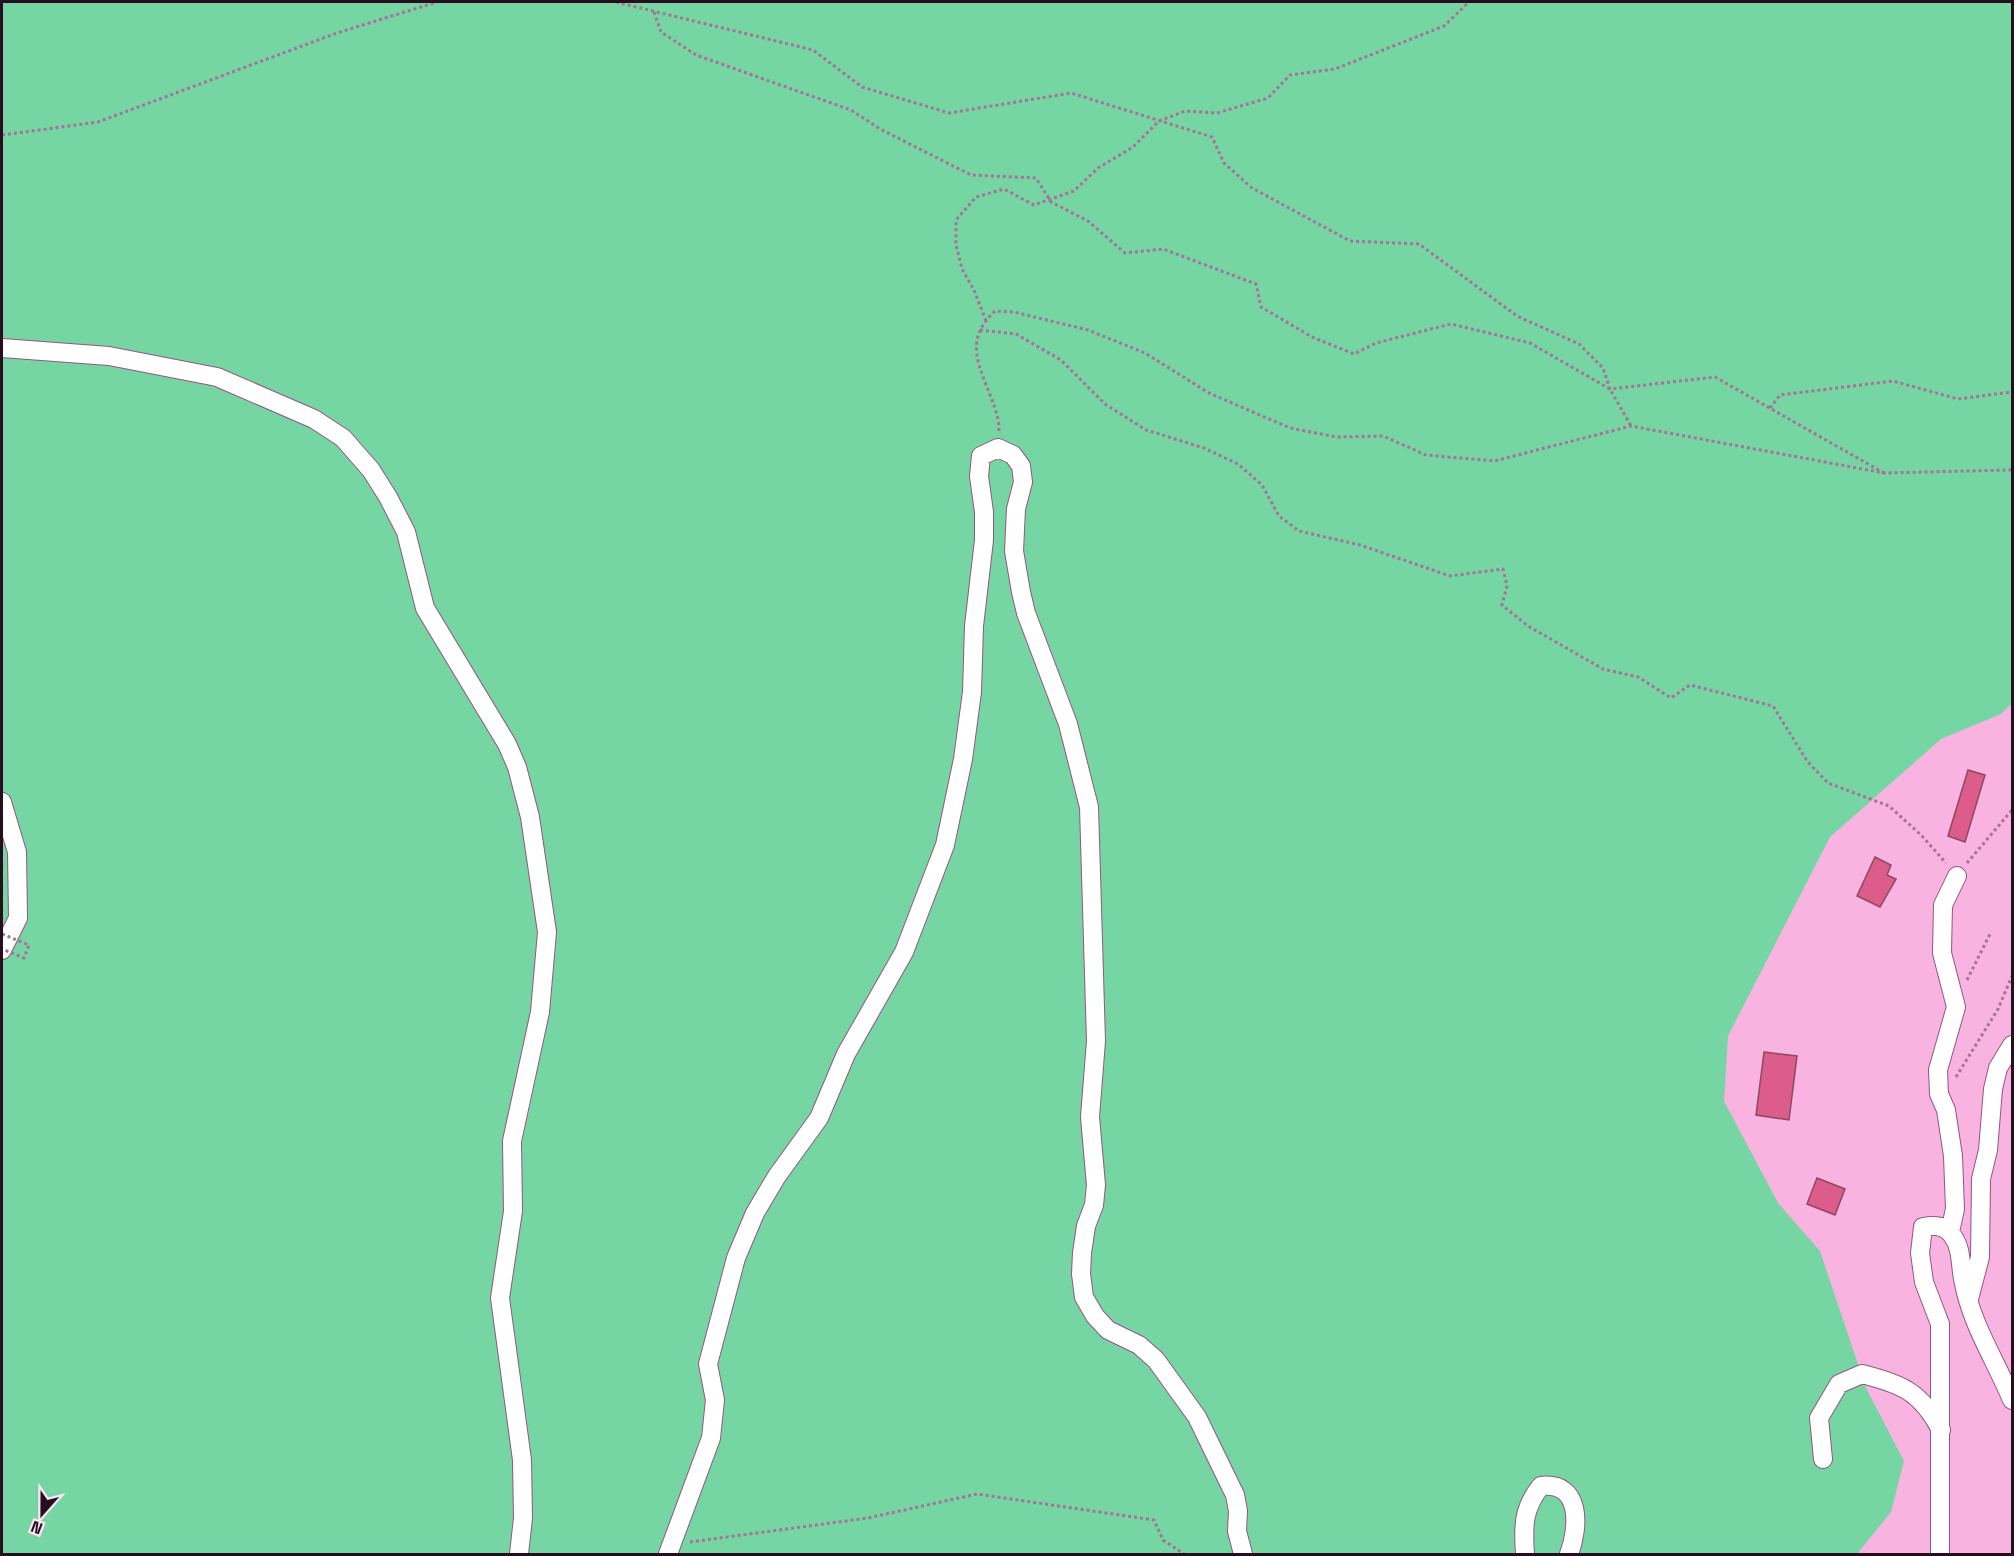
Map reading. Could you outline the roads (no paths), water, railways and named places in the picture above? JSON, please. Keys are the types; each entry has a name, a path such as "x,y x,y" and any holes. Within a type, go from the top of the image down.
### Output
{"street":[{"path":"2,348 109,356 216,377 314,419 342,438 371,470 388,497 406,532 424,608 513,759 530,817 547,932 540,1012 512,1140 513,1211 500,1298 522,1460 523,1518 519,1554"},
{"path":"671,1549 711,1438 715,1400 708,1364 736,1258 755,1213 819,1118 846,1054 904,952 945,845 963,759 972,692 974,626 984,540 984,512 979,464 981,456 998,448 1013,454 1021,466 1023,482 1016,509 1014,551 1021,592 1026,613 1068,724 1089,807 1095,1041 1090,1117 1096,1185 1094,1205 1086,1226 1082,1253 1081,1274 1084,1297 1095,1316 1108,1330 1139,1345 1156,1360 1197,1417 1235,1495 1238,1512 1237,1531 1243,1554"},
{"path":"2,802 17,852 18,918 2,950"},
{"path":"1950,1232 1955,1209 1953,1156 1946,1110 1938,1094 1938,1070 1956,1007 1942,953 1943,905 1957,876"},
{"path":"1968,1304 1980,1257 1981,1179 1990,1132 1993,1089 1998,1068 2013,1045"},
{"path":"1940,1554 1940,1324 1924,1282 1920,1238 1923,1227 1936,1225 1950,1232 1958,1243 1968,1304 1975,1326 2013,1400"},
{"path":"1823,1459 1819,1418 1839,1384 1862,1374 1909,1389 1934,1416 1941,1430"},
{"path":"1525,1554 1524,1516 1532,1498 1541,1486 1551,1485 1563,1491 1577,1513 1577,1527 1569,1554"}]}
